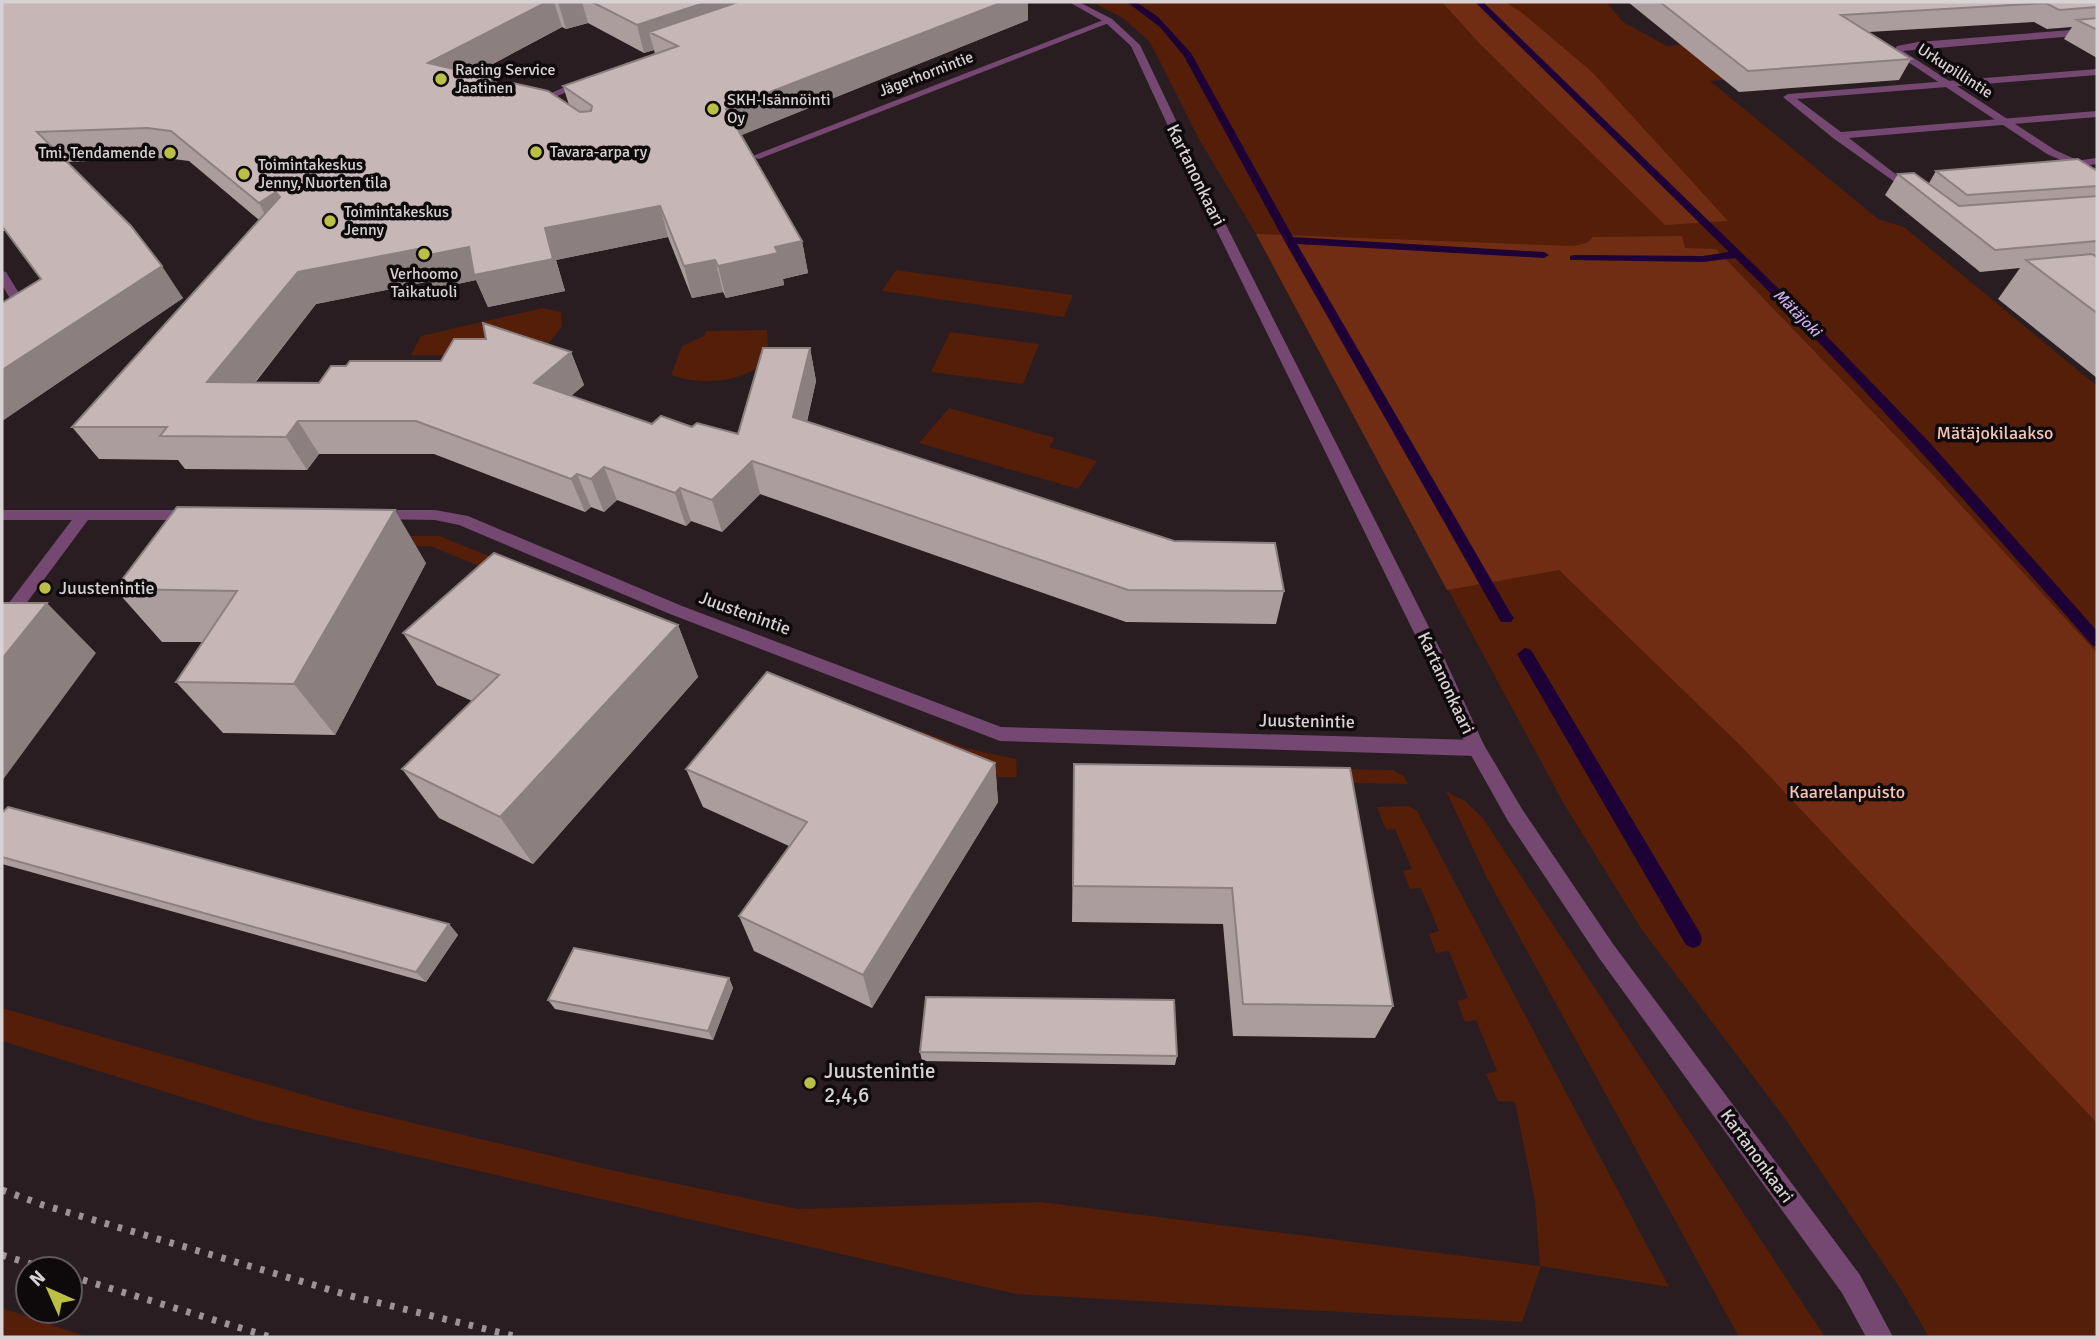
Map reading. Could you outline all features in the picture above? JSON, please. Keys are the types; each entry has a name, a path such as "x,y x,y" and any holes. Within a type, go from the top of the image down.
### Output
{"street":[{"name":"Kartanonkaari","path":"1073,2 1109,21 1126,34 1143,60 1168,118 1299,379 1476,748 1515,815 1605,951 1851,1284 1880,1337"},
{"name":"Jägerhornintie","path":"755,157 1109,21"},
{"name":"Urkupillintie","path":"2097,31 1900,48 1899,52 2051,152 2097,173"},
{"path":"1907,184 1837,136 1788,97 2097,72"},
{"path":"526,106 598,76"},
{"path":"539,100 551,108"},
{"path":"1837,136 2097,114"},
{"path":"2052,168 2097,161"},
{"path":"2,275 25,313 2,335"},
{"path":"2,514 205,521"},
{"name":"Juustenintie","path":"355,515 435,515 461,520 676,610 1000,734 1476,748"},
{"path":"2,624 83,516"}],"green space":[{"name":"Kaarelanpuisto","path":"1092,2 1606,2 1623,22 1667,46 1838,34 1887,67 1710,81 1878,219 1904,227 2097,386 2097,1337 1929,1337 1902,1291 1781,1113 1642,930 1564,804 1256,234 1200,141 1150,42 1123,18"},
{"path":"1442,2 1505,2 1521,12 1592,72 1728,221 1665,225 1481,45"},
{"path":"1256,234 1573,246 1587,243 1593,237 1682,236 1685,248 1716,249 1934,476 2097,653 2097,1123 1741,746 1559,570 1447,590"},
{"path":"896,270 1073,295 1064,317 882,291"},
{"path":"543,308 561,312 562,327 538,356 411,355 421,336"},
{"path":"767,330 769,357 749,372 737,377 709,381 671,375 682,346 704,336 706,331"},
{"path":"950,332 1039,344 1023,384 931,372"},
{"path":"949,408 1055,438 1049,447 1097,461 1078,489 919,443"},
{"path":"400,536 439,536 630,612 619,623 430,546 395,546"},
{"path":"921,731 965,748 1016,759 1017,777 997,777 913,742"},
{"path":"1227,767 1393,770 1404,776 1408,784 1229,781"},
{"path":"1446,791 1465,801 1482,817 1825,1337 1739,1337 1487,878"},
{"path":"1409,806 1417,811 1669,1287 1541,1266 1522,1322 1016,1294 256,1120 2,1041 2,1008 346,1107 611,1170 798,1209 1041,1202 1540,1266 1535,1201 1515,1102 1498,1101 1486,1074 1497,1071 1476,1020 1465,1022 1457,1001 1468,998 1449,951 1436,953 1429,934 1439,931 1421,888 1410,889 1403,871 1412,869 1395,829 1386,830 1377,807"},
{"path":"2,1308 14,1312 14,1325 52,1325 87,1337 2,1337"}],"building":[{"path":"3,2 547,2 428,63 496,79 484,84 485,89 495,91 513,83 548,91 580,112 591,111 592,106 563,86 678,46 649,32 738,2 1003,2 726,109 802,241 775,247 778,253 718,266 715,260 684,266 660,206 545,228 553,259 474,275 469,247 419,257 418,249 298,272 207,382 319,383 331,366 346,366 350,361 441,361 454,339 486,339 483,323 571,352 534,383 652,424 661,416 692,427 697,423 738,434 763,348 810,348 793,417 1174,541 1275,543 1284,591 1128,590 752,461 712,500 680,488 675,493 604,467 591,479 577,474 571,479 416,421 298,421 286,437 160,436 167,427 72,427 280,197 276,192 259,203 171,131 147,128 37,132 131,226 162,266 2,370 2,303 41,279 2,226"},
{"path":"592,2 707,2 637,25"},
{"path":"1660,2 2097,2 2097,7 2059,10 2046,3 1841,15 1911,59 1748,71"},
{"path":"2097,18 2097,30 2077,20"},
{"path":"2078,159 2097,171 2097,186 1967,195 1936,171"},
{"path":"1914,173 1959,206 2097,196 2097,241 1995,250 1898,174"},
{"path":"2092,254 2097,257 2097,313 2026,260"},
{"path":"177,507 395,510 294,684 176,682 237,591 115,589"},
{"path":"494,553 678,625 500,817 402,769 499,675 403,633"},
{"path":"2,603 47,603 2,659"},
{"path":"767,672 995,763 863,975 739,916 807,822 686,769"},
{"path":"1074,764 1350,768 1393,1006 1243,1004 1232,888 1073,886"},
{"path":"8,807 449,924 416,972 2,857 2,813"},
{"path":"574,948 729,978 708,1031 548,1000"},
{"path":"926,997 1174,1000 1177,1056 920,1052"}],"waterway":[{"path":"1131,2 1162,25 1188,55 1289,240"},
{"name":"Mätäjoki","path":"1479,2 1738,254"},
{"path":"1289,240 1544,255"},
{"path":"1289,240 1506,618"},
{"path":"1574,258 1703,259 1738,254"},
{"name":"Mätäjoki","path":"1738,254 1809,324 1925,446 2097,641"},
{"path":"1525,654 1693,939"}],"railway":[{"path":"2,1190 43,1205 351,1296 518,1337"},
{"path":"2,1255 14,1259"},
{"path":"84,1280 270,1337"}],"place":[{"name":"Racing Service Jaatinen","path":"441,79"},
{"name":"SKH-Isännöinti Oy","path":"713,109"},
{"name":"Tavara-arpa ry","path":"536,152"},
{"name":"Tmi. Tendamende","path":"170,153"},
{"name":"Toimintakeskus Jenny, Nuorten tila","path":"244,174"},
{"name":"Toimintakeskus Jenny","path":"330,221"},
{"name":"Verhoomo Taikatuoli","path":"424,254"},
{"name":"Juustenintie","path":"45,588"},
{"name":"Juustenintie 2,4,6","path":"810,1083"}],"park label":[{"name":"Mätäjokilaakso","path":"1995,433"}]}
